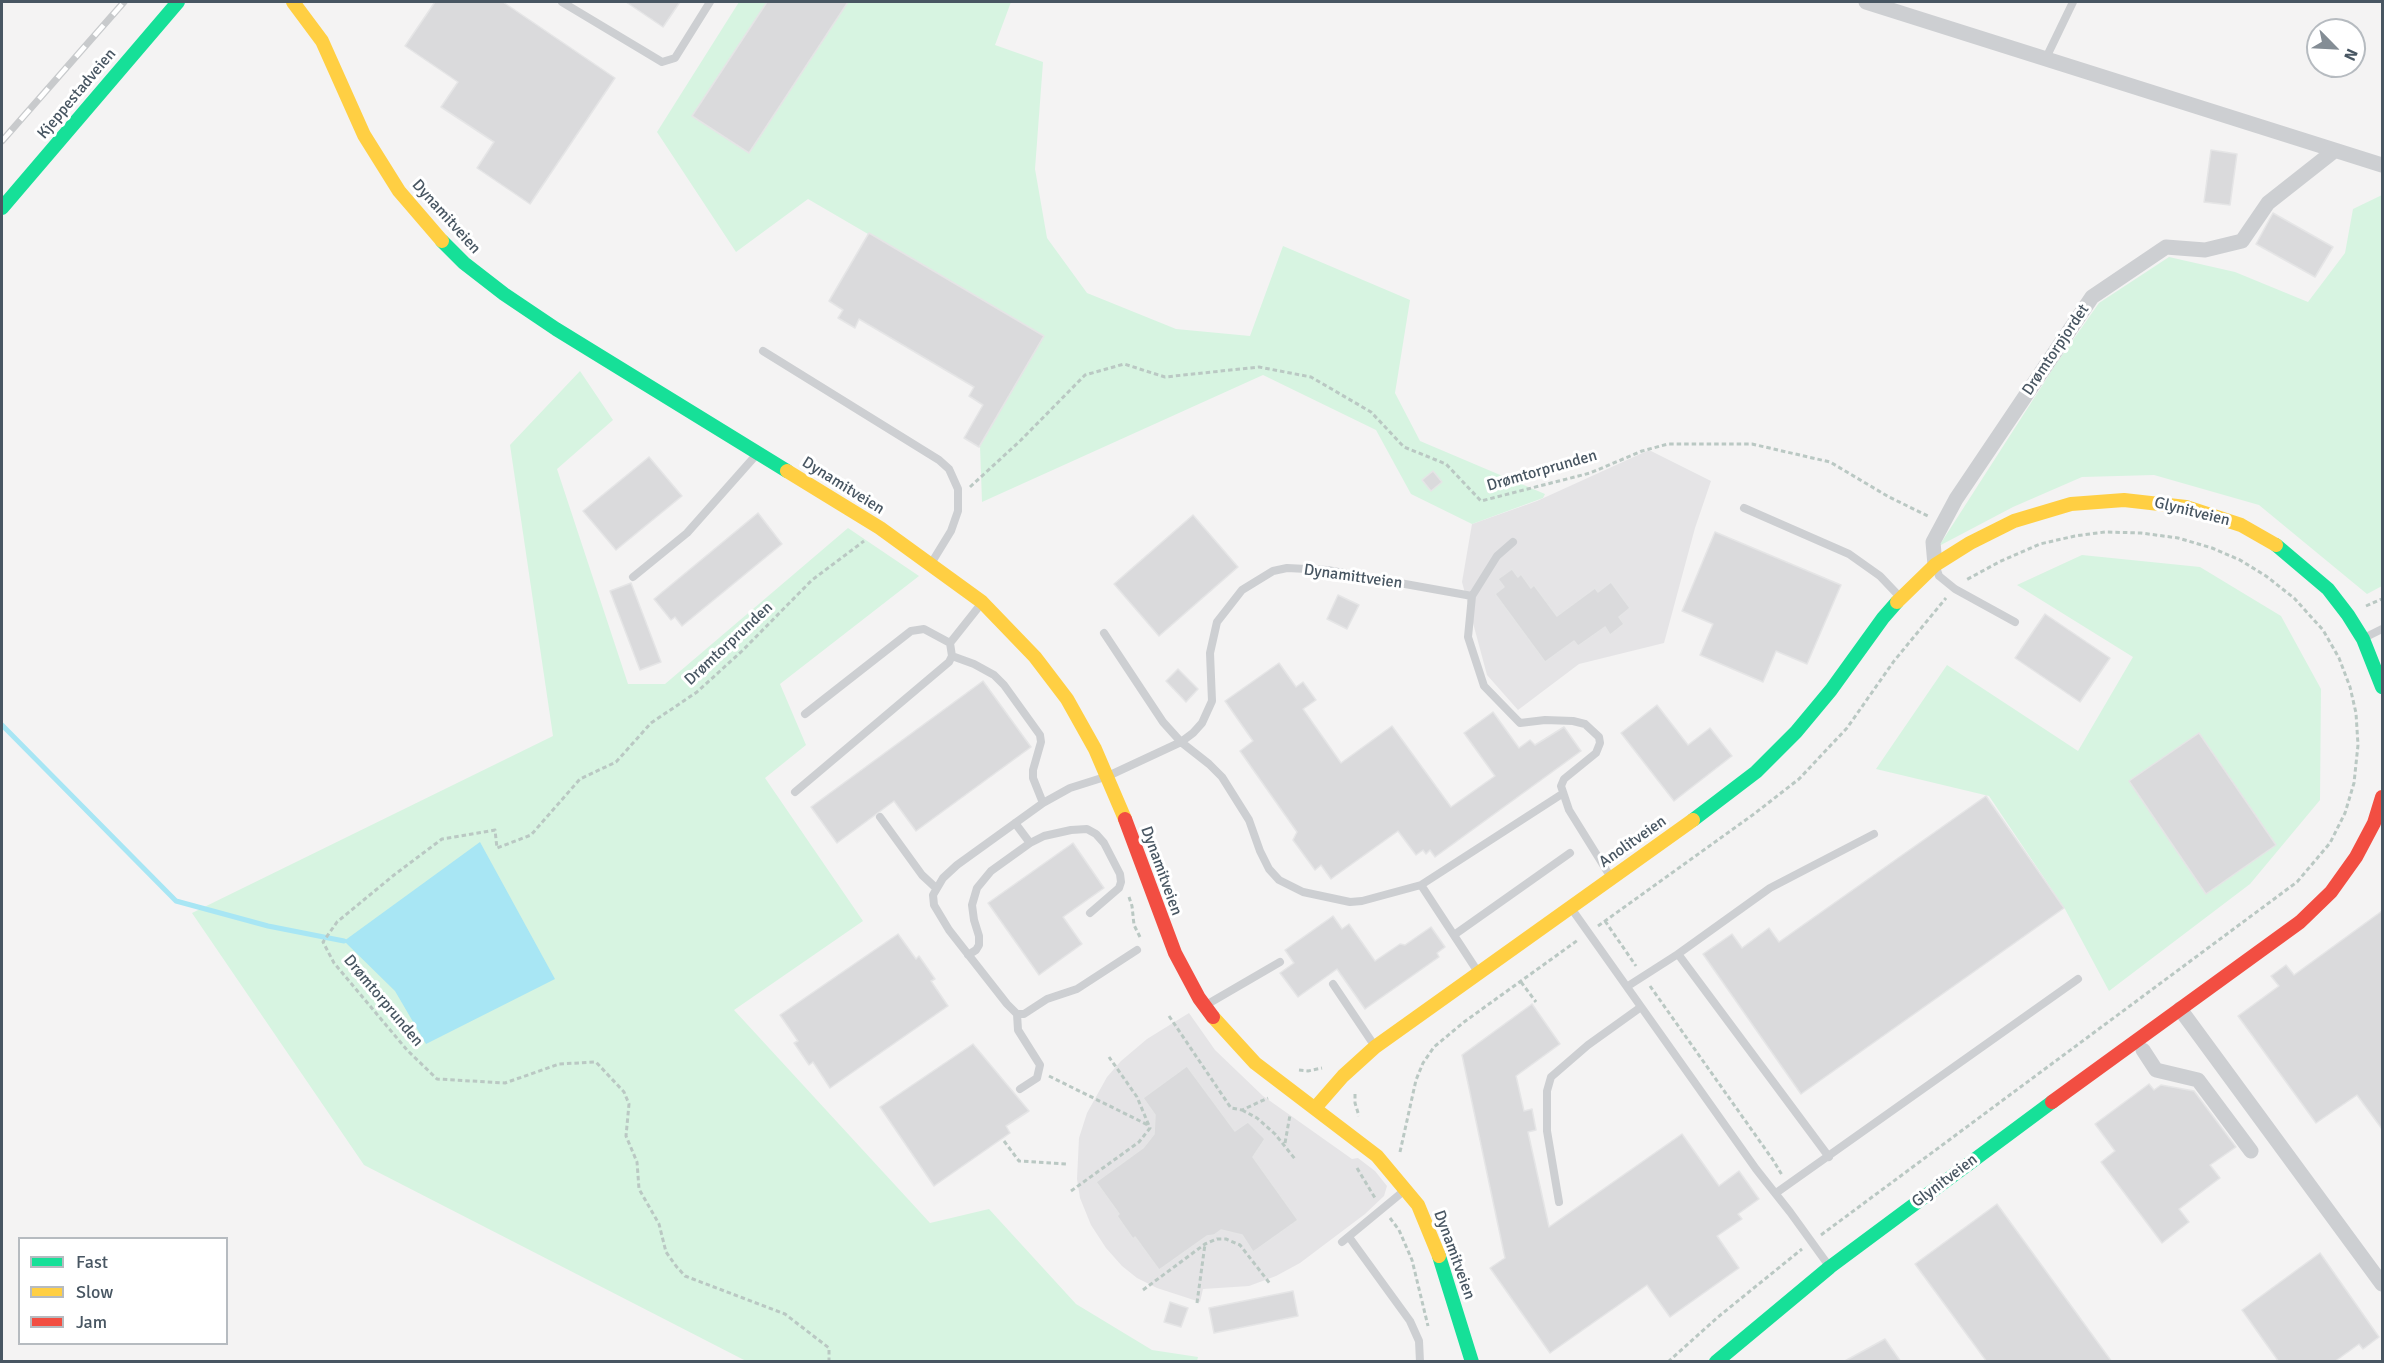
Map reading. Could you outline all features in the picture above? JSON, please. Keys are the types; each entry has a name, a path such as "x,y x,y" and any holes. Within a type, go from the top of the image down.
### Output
{"street":[{"name":"Kjeppestadveien","path":"2,208 178,2"},
{"name":"Dynamitveien","path":"293,2 322,41 373,152 413,210 448,248 484,280 527,310 880,528 932,563 982,602 1018,637 1051,676 1083,726 1108,776 1175,953 1205,1006 1244,1052 1280,1083 1362,1144 1389,1168 1418,1205 1436,1244 1472,1362"},
{"path":"1866,2 2334,152 2382,165"},
{"name":"Drømtorpjordet","path":"1935,566 1933,542 1956,499 2092,297 2166,247 2205,250 2242,241 2268,203 2334,152"},
{"name":"Glynitveien","path":"1935,566 1993,531 2054,508 2108,500 2165,503 2224,518 2270,540 2328,589 2363,639 2382,687"},
{"name":"Anolitveien","path":"1315,1108 1343,1076 1375,1047 1734,790 1778,752 1831,690 1900,597 1935,566"},
{"name":"Glynitveien","path":"1716,1362 1830,1267 2015,1128 2300,922 2317,907 2356,857 2374,823 2382,797"},
{"path":"2180,1009 2382,1284"},
{"path":"2143,1050 2156,1070 2198,1080 2251,1151"}],"lane":[{"path":"565,2 662,62 675,58 710,2"},
{"path":"2046,58 2073,2"},
{"path":"763,351 939,460 954,478 959,496 955,522 932,563"},
{"path":"633,577 687,533 758,453"},
{"path":"1744,508 1850,554 1880,576 1900,597"},
{"path":"1513,542 1497,556 1472,596 1468,636 1484,686 1520,723 1573,721 1585,724 1599,737 1600,744 1596,753 1564,779 1562,794 1569,810 1611,877"},
{"path":"1935,566 1939,576 1955,589 2016,622"},
{"name":"Dynamittveien","path":"936,888 957,866 1043,803 1070,788 1108,776 1181,742 1202,723 1212,701 1210,653 1217,622 1242,590 1273,571 1287,568 1327,570 1472,596"},
{"path":"795,792 945,666 952,656 950,643 982,602"},
{"path":"2363,639 2382,628"},
{"path":"805,714 911,632 924,629 950,643"},
{"path":"1104,633 1163,722 1181,742 1222,777 1249,820 1269,869 1287,886 1303,892 1350,902 1362,902 1421,885 1562,794"},
{"path":"952,656 994,675 1005,685 1040,735 1041,742 1033,778 1043,803"},
{"path":"880,817 922,875 936,888 933,896 934,905 949,930 1017,1014 1018,1030 1038,1060 1039,1071 1037,1078 1020,1089"},
{"path":"1015,823 1030,843"},
{"path":"968,955 979,945 972,905 977,888 991,871 1030,843 1044,836 1071,830 1087,830 1096,834 1104,843 1120,874 1121,882 1119,888 1090,913"},
{"path":"1628,986 1678,954 1770,888 1874,834"},
{"path":"1454,935 1570,852"},
{"path":"1421,885 1479,973"},
{"path":"1570,907 1830,1267"},
{"path":"1017,1014 1024,1014 1047,999 1077,989 1137,950"},
{"path":"1678,954 1829,1157"},
{"path":"1205,1006 1280,962"},
{"path":"1776,1193 2078,979"},
{"path":"1333,984 1375,1047"},
{"path":"1559,1202 1547,1131 1547,1090 1551,1077 1570,1059 1641,1007"},
{"path":"1342,1242 1406,1189"},
{"path":"1349,1237 1410,1321 1419,1341 1420,1362"}],"path":[{"name":"Drømtorprunden","path":"959,496 1021,440 1085,375 1124,364 1164,377 1259,367 1311,377 1371,412 1404,447 1446,464 1481,501 1590,473 1642,451 1668,444 1752,444 1830,462 1889,497 1943,524"},
{"name":"Drømtorprunden","path":"830,1362 829,1348 786,1314 685,1276 676,1266 666,1252 659,1224 639,1189 637,1162 626,1136 629,1104 624,1092 596,1062 559,1064 505,1083 437,1079 407,1050 334,963 323,942 337,922 442,839 495,830 497,848 531,835 580,779 616,762 651,723 697,692 742,651 812,580 880,528"},
{"path":"1399,1156 1404,1142 1416,1080 1428,1055 1449,1034 1754,814 1798,779 1847,728 1898,656 1955,589 1970,578 2021,552 2059,539 2121,532 2162,535 2212,548 2240,560 2266,576 2294,598 2323,630 2339,658 2350,687 2356,713 2358,745 2354,783 2345,813 2330,843 2297,882 1811,1242 1760,1282 1668,1362"},
{"path":"1121,882 1132,906 1134,926 1144,944"},
{"path":"1605,921 1773,1160 1787,1186"},
{"path":"1521,982 1536,1002"},
{"path":"1169,1016 1226,1103 1235,1110 1242,1110 1269,1097"},
{"path":"1109,1057 1137,1097 1149,1125"},
{"path":"1039,1071 1149,1125"},
{"path":"1242,1110 1257,1118 1285,1144 1295,1159"},
{"path":"1285,1144 1290,1113"},
{"path":"1071,1191 1139,1142 1149,1125"},
{"path":"1004,1141 1019,1161 1066,1164"},
{"path":"1356,1165 1371,1193 1399,1230 1405,1243 1412,1260 1430,1331"},
{"path":"1143,1290 1205,1244 1217,1239 1226,1239 1240,1245 1271,1285"},
{"path":"1197,1303 1205,1244"}],"shaded area":[{"path":"1649,450 1711,481 1695,528 1664,643 1579,664 1518,710 1487,675 1462,582 1472,524 1537,501"},
{"path":"1189,1013 1215,1050 1263,1096 1352,1159 1358,1158 1375,1171 1387,1186 1384,1196 1365,1214 1300,1263 1276,1276 1249,1286 1203,1289 1200,1302 1157,1288 1137,1278 1122,1266 1106,1248 1091,1225 1080,1198 1077,1179 1079,1138 1087,1113 1107,1077 1121,1061 1147,1039"}],"green space":[{"path":"739,2 1011,2 995,45 1043,62 1035,169 1047,238 1087,293 1176,329 1250,336 1283,246 1410,300 1395,393 1420,441 1545,494 1543,498 1472,524 1411,494 1376,430 1263,375 982,502 980,446 1043,336 808,199 736,252 657,132"},
{"path":"2382,195 2382,586 2367,594 2259,505 2154,475 2082,477 2013,507 1939,546 2056,364 2099,303 2169,257 2235,272 2308,302 2345,253 2353,209"},
{"path":"580,371 613,420 557,469 628,684 665,684 848,528 919,576 780,684 806,745 765,778 863,921 734,1010 930,1223 989,1209 1076,1304 1152,1350 1198,1357 1197,1361 746,1361 364,1165 192,913 553,736 510,445"},
{"path":"2082,555 2200,567 2281,616 2321,689 2320,800 2250,884 2109,991 2065,909 1989,796 1876,769 1947,665 2078,751 2133,657 2017,585"}],"water":[{"path":"480,842 555,979 426,1044 395,991 344,941"}],"building":[{"path":"435,2 503,2 615,78 530,204 477,168 494,142 441,107 458,82 405,46"},
{"path":"626,2 680,2 663,27"},
{"path":"767,2 848,2 749,153 692,116"},
{"path":"2211,150 2237,154 2230,205 2204,202"},
{"path":"2273,213 2333,247 2315,277 2256,244"},
{"path":"869,233 1044,336 979,447 964,438 983,405 969,396 974,387 859,319 855,328 838,318 843,310 829,301"},
{"path":"649,457 682,496 616,550 583,511"},
{"path":"1433,471 1442,482 1431,491 1422,480"},
{"path":"758,513 782,544 682,626 675,617 671,620 654,599"},
{"path":"1193,515 1238,567 1159,636 1114,584"},
{"path":"1715,532 1841,585 1807,664 1776,651 1763,682 1700,655 1713,624 1682,611"},
{"path":"1512,569 1518,577 1521,574 1531,588 1534,585 1557,616 1595,588 1598,592 1611,582 1630,608 1619,617 1624,624 1610,635 1605,627 1578,646 1574,641 1545,662 1495,594 1504,587 1498,579"},
{"path":"631,583 661,662 640,670 610,591"},
{"path":"1338,595 1359,605 1347,629 1327,619"},
{"path":"2045,614 2110,658 2080,702 2015,658"},
{"path":"1279,663 1296,687 1303,682 1316,700 1303,709 1341,763 1392,726 1451,807 1495,776 1464,733 1493,712 1519,748 1530,740 1535,745 1564,727 1581,751 1435,857 1430,850 1426,854 1423,850 1416,855 1398,831 1331,879 1321,865 1315,870 1293,840 1297,832 1240,751 1253,741 1225,701"},
{"path":"1178,669 1198,689 1186,702 1166,681"},
{"path":"983,681 1031,747 916,831 894,801 837,843 811,807"},
{"path":"1657,705 1688,745 1710,728 1732,756 1674,801 1621,733"},
{"path":"2199,733 2276,845 2206,894 2129,781"},
{"path":"1986,796 2064,908 1801,1094 1703,954 1732,934 1742,948 1769,928 1779,942"},
{"path":"1073,843 1104,888 1063,917 1082,944 1039,975 988,903"},
{"path":"2382,911 2382,1129 2357,1095 2316,1123 2238,1016 2279,986 2271,976 2286,965 2294,975"},
{"path":"1333,916 1342,929 1349,924 1375,961 1400,944 1405,945 1431,927 1445,947 1437,953 1439,957 1365,1009 1337,969 1298,997 1280,973 1294,963 1285,950"},
{"path":"898,934 916,959 919,956 935,979 931,981 948,1006 830,1088 813,1062 809,1065 794,1043 798,1041 780,1015"},
{"path":"1532,1004 1560,1044 1516,1076 1524,1111 1532,1109 1536,1130 1528,1132 1549,1227 1682,1134 1719,1186 1739,1171 1759,1199 1738,1214 1742,1219 1717,1236 1739,1268 1670,1317 1647,1285 1550,1353 1490,1268 1505,1258 1462,1055"},
{"path":"973,1044 1029,1111 1006,1126 1010,1133 934,1186 880,1107"},
{"path":"1187,1066 1235,1131 1248,1122 1265,1139 1253,1157 1298,1220 1253,1252 1242,1235 1221,1230 1214,1235 1207,1236 1159,1270 1135,1237 1133,1239 1117,1216 1119,1214 1096,1182 1143,1148 1154,1134 1155,1115 1143,1098"},
{"path":"2149,1084 2154,1090 2161,1085 2194,1091 2236,1147 2210,1165 2220,1178 2179,1209 2189,1222 2162,1243 2101,1162 2115,1151 2095,1124"},
{"path":"1997,1204 2112,1362 1987,1362 1915,1264"},
{"path":"2320,1253 2379,1337 2363,1349 2359,1344 2334,1362 2279,1362 2242,1310"},
{"path":"1293,1291 1298,1316 1214,1333 1209,1308"},
{"path":"1170,1302 1188,1308 1181,1327 1164,1322"},
{"path":"1885,1339 1901,1362 1843,1362"}],"waterway":[{"path":"2,725 176,901 268,926 344,941"}],"railway":[{"path":"2,141 124,2"}],"traffic: fast":[{"path":"2,208 178,2"},
{"path":"442,241 464,263 504,294 556,329 787,471"},
{"path":"2276,545 2328,589 2348,615 2363,639 2382,687"},
{"path":"1693,820 1756,772 1796,732 1831,690 1897,602"},
{"path":"1716,1362 1830,1267 2052,1102"},
{"path":"1439,1256 1472,1362"}],"traffic: slow":[{"path":"293,2 322,41 364,135 399,191 442,241"},
{"path":"787,471 880,528 982,602 1035,657 1067,699 1095,749 1125,819"},
{"path":"1897,602 1935,565 1970,543 2014,521 2071,504 2124,500 2186,507 2241,525 2276,545"},
{"path":"1315,1108 1343,1076 1375,1047 1693,820"},
{"path":"1213,1017 1255,1063 1377,1156 1418,1205 1439,1256"}],"traffic: jam":[{"path":"2052,1102 2300,922 2331,892 2356,857 2374,823 2382,797"},
{"path":"1125,819 1175,953 1199,998 1213,1017"}]}
